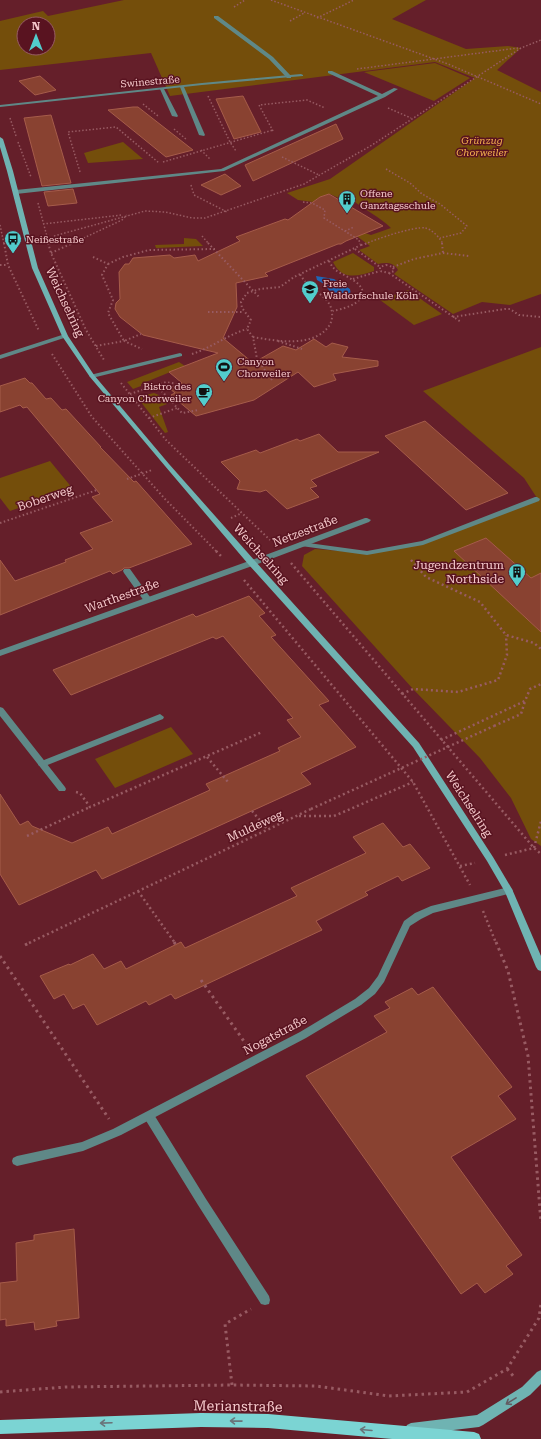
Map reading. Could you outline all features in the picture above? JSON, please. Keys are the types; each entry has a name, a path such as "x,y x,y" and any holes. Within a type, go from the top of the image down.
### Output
{"main road":[{"name":"Merianstraße","path":"0,1427 201,1420 268,1421 474,1439"}],"street":[{"path":"216,17 271,58 289,77"},
{"path":"330,72 383,96"},
{"name":"Swinestraße","path":"3,105 301,75"},
{"path":"182,87 202,135"},
{"path":"162,89 175,116"},
{"path":"16,192 222,170 396,89"},
{"name":"Weichselring","path":"0,139 16,192 35,268 65,336 92,376 166,465 416,745 490,859 508,891 541,967"},
{"path":"0,357 65,336"},
{"path":"92,376 180,355"},
{"path":"301,544 367,553 423,543 537,498"},
{"name":"Netzestraße","path":"252,563 366,520"},
{"name":"Warthestraße","path":"0,653 147,599 252,563"},
{"path":"127,571 147,599"},
{"path":"0,710 62,789"},
{"path":"42,764 160,717"},
{"name":"Nogatstraße","path":"16,1161 83,1146 117,1132 309,1032 372,992 381,979 407,924 418,916 431,910 508,891"},
{"path":"149,1116 265,1300"},
{"path":"388,1431 479,1421 526,1391 541,1376"}],"path":[{"path":"234,7 245,0"},
{"path":"271,0 317,18 435,59 541,104"},
{"path":"317,18 354,0"},
{"path":"290,21 304,13"},
{"path":"43,224 154,211 192,218 205,218 227,212 304,184 372,145 521,48 541,40"},
{"path":"330,72 521,48"},
{"path":"438,64 442,62"},
{"path":"202,84 230,142 243,161"},
{"path":"129,92 158,116"},
{"path":"280,143 259,105 307,100 342,115"},
{"path":"3,105 35,190 51,253 86,330 112,372 166,440 282,551 441,740 534,848 541,854"},
{"path":"386,107 412,118"},
{"path":"170,126 188,140"},
{"path":"82,177 68,132 116,127 159,163"},
{"path":"153,164 279,128"},
{"path":"197,147 222,170"},
{"path":"291,162 319,176"},
{"path":"386,169 410,183 422,194 440,204 467,226 461,232 440,238"},
{"path":"192,189 194,195 227,212"},
{"path":"303,202 312,202 325,210 324,218 359,240 361,245"},
{"path":"54,236 129,214"},
{"path":"51,253 122,220 129,214"},
{"path":"0,225 8,265 44,343 92,417 165,499 234,569 413,782 477,899 508,971 528,1056 541,1223"},
{"path":"345,231 354,227"},
{"path":"272,380 257,359 253,337 248,329 251,320 244,312 241,302 247,293 280,287 300,274 361,245 415,228 426,228 440,238 443,244 443,253"},
{"path":"202,236 260,298"},
{"path":"141,334 124,341 108,313 113,300 102,275 108,264 123,257 149,250 215,249"},
{"path":"355,249 380,268"},
{"path":"380,268 386,266 393,267 414,259 443,253 469,256"},
{"path":"93,257 108,264"},
{"path":"329,261 334,269 353,279 361,288 361,298 353,306 333,312"},
{"path":"0,265 8,265"},
{"path":"389,273 394,271 393,267"},
{"path":"353,279 380,271 389,273 461,322"},
{"path":"253,337 276,340 306,339 322,334 330,323 333,312 322,295 304,283 300,274"},
{"path":"453,317 505,309 518,315 541,317"},
{"path":"208,312 244,312"},
{"path":"276,340 302,349"},
{"path":"96,346 117,342"},
{"path":"130,394 166,382 177,384"},
{"path":"156,385 182,413 198,410"},
{"path":"149,418 177,408"},
{"path":"126,479 166,465"},
{"name":"Boberweg","path":"0,523 96,490"},
{"path":"400,547 426,577 480,602 506,635 507,654 498,680 458,692 413,689 402,694"},
{"path":"506,635 534,643 541,649"},
{"path":"441,740 525,700 530,689 541,684"},
{"name":"Muldeweg","path":"25,945 311,809 521,714 525,700"},
{"path":"27,836 262,732"},
{"path":"207,756 228,782"},
{"path":"298,816 334,816 413,782"},
{"path":"62,789 80,793 90,807"},
{"path":"252,811 268,830"},
{"path":"534,848 541,821"},
{"path":"138,891 176,945"},
{"path":"0,956 117,1132"},
{"path":"201,980 257,1060"},
{"path":"232,1385 225,1324 265,1300"},
{"path":"0,1392 66,1387 232,1385 316,1386 389,1396 467,1392 507,1369 539,1318 541,1303"}],"green space":[{"name":"Grünzug Chorweiler","path":"124,0 426,0 392,19 466,49 508,46 521,48 497,70 541,92 541,294 510,305 482,302 453,314 394,274 398,270 394,265 386,263 378,264 359,250 370,246 350,231 362,232 371,235 391,228 382,220 352,200 347,202 330,194 320,197 313,202 298,200 287,193 330,179 475,78 435,62 170,96 151,53 0,70 0,21 16,17 16,56 56,56 56,16 48,16"},
{"path":"43,11 48,16 22,16"},
{"path":"435,63 470,78 434,101 364,72"},
{"path":"123,142 143,159 88,163 84,153"},
{"path":"184,238 196,239 203,246 156,248 155,245 184,244"},
{"path":"353,253 374,267 374,271 351,276 341,272 333,262"},
{"path":"408,290 442,314 414,325 380,300"},
{"path":"541,347 541,583 531,578 486,538 455,551 541,632 541,846 531,839 511,798 480,758 413,689 302,566 304,555 315,549 367,553 423,543 537,498 524,478 423,391"},
{"path":"179,362 185,366 141,384 141,386 133,389 127,382"},
{"path":"154,393 159,395 167,404 159,407 168,432 165,433 137,397"},
{"path":"50,461 73,489 10,511 0,498 0,478"},
{"path":"171,727 193,754 115,788 95,759"}],"water":[{"path":"316,276 334,279 350,289 351,296 347,299 337,300 324,284 317,280"}],"building":[{"path":"40,76 56,90 35,95 19,81"},
{"path":"243,96 261,132 234,139 216,99"},
{"path":"138,107 193,150 166,157 108,110"},
{"path":"51,115 71,183 42,186 24,118"},
{"path":"336,124 343,139 253,181 245,165"},
{"path":"225,174 241,186 221,195 201,185"},
{"path":"73,189 77,203 48,206 44,192"},
{"path":"329,194 383,226 265,273 268,276 236,283 237,307 223,338 253,363 283,346 296,350 314,339 326,347 332,343 348,347 342,357 378,361 378,366 333,374 336,380 314,387 298,372 254,400 196,416 171,395 175,393 169,388 182,383 169,372 218,353 143,335 120,317 115,309 116,303 120,299 119,272 125,264 129,264 133,258 170,255 174,258 195,255 198,261 240,241 236,237 285,219 288,220 320,197"},
{"path":"25,378 32,383 46,399 51,398 62,410 66,409 134,482 136,481 192,544 129,568 124,568 113,574 110,571 0,615 0,560 15,581 66,562 65,560 93,549 80,533 113,521 92,497 100,494 27,407 23,408 20,405 0,412 0,386"},
{"path":"425,421 508,493 466,510 385,436"},
{"path":"319,434 338,452 379,452 311,480 317,486 310,488 319,497 287,509 266,490 260,492 237,489 240,481 221,462 256,450 260,453 297,439 300,441"},
{"name":"Jugendzentrum Northside","path":"486,538 531,578 541,573 541,632 454,551"},
{"path":"249,596 265,613 259,616 276,635 271,637 329,701 319,705 356,747 301,773 311,784 102,879 96,870 19,905 0,874 0,794 20,825 28,821 32,826 72,843 108,827 112,834 210,790 206,784 280,751 278,748 301,737 287,720 293,718 223,636 216,639 213,637 71,695 53,670 193,614 196,617"},
{"path":"383,823 403,847 410,844 430,868 402,881 398,876 365,892 368,895 316,921 322,930 175,999 171,994 149,1005 146,1001 97,1025 84,1004 73,1009 64,994 54,999 40,976 69,964 70,965 93,954 104,969 121,961 126,969 181,942 185,948 297,896 291,888 366,853 353,837"},
{"path":"433,987 512,1087 498,1096 516,1119 451,1157 522,1255 506,1266 513,1274 485,1293 477,1283 461,1294 306,1076 387,1032 374,1016 390,1008 385,1002 412,988 418,995"},
{"path":"74,1229 79,1318 56,1321 57,1326 35,1330 34,1322 6,1326 6,1319 0,1320 0,1283 17,1281 16,1243 34,1240 34,1235"}],"place":[{"name":"Offene Ganztagsschule","path":"347,214"},
{"name":"Neißestraße","path":"13,254"},
{"name":"Freie Waldorfschule Köln","path":"310,304"},
{"name":"Canyon Chorweiler","path":"224,382"},
{"name":"Bistro des Canyon Chorweiler","path":"204,407"},
{"name":"Jugendzentrum Northside","path":"517,587"}]}
